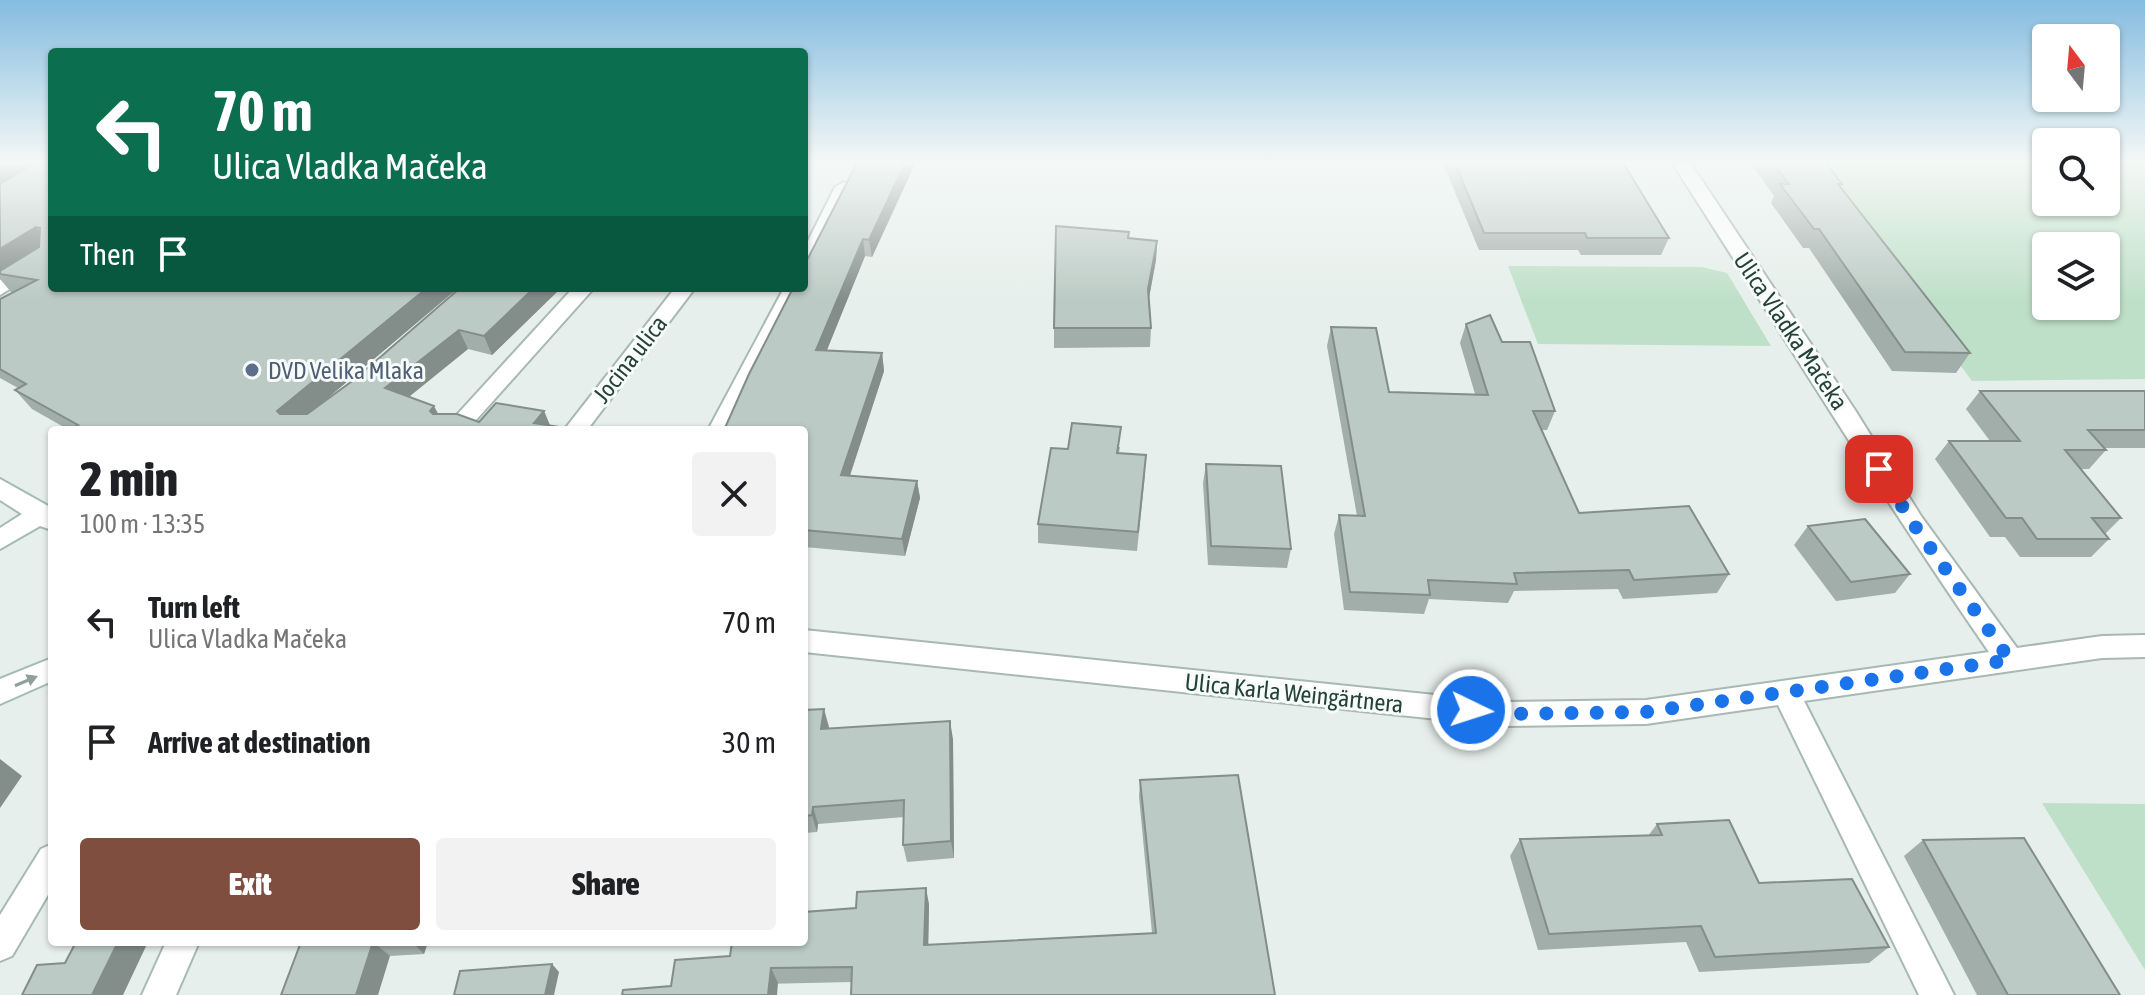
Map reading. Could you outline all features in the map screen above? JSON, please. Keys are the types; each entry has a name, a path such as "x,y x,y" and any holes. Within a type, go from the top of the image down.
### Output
{"street":[{"path":"808,261 834,207"},
{"name":"Ulica Vladka Mačeka","path":"1711,207 1847,415 1912,522 2010,660"},
{"path":"0,289 48,257"},
{"path":"458,426 580,292"},
{"name":"Jocina ulica","path":"578,426 682,292"},
{"path":"721,426 792,292"},
{"path":"0,488 46,517"},
{"path":"0,540 46,517"},
{"name":"Ulica Karla Weingärtnera","path":"808,641 1503,714 1646,712 2102,647 2145,646"},
{"path":"0,692 48,671"},
{"path":"1785,691 1937,995"},
{"path":"0,945 48,866"},
{"path":"159,995 181,946"}],"green space":[{"path":"1843,207 2032,207 2032,216 2120,216 2120,207 2145,207 2145,379 1972,381"},
{"path":"1508,266 1702,267 1727,273 1771,346 1538,344"},
{"path":"2042,803 2145,804 2145,970"}],"building":[{"path":"0,207 48,207 48,292 422,292 277,411 280,414 307,414 355,379 455,292 530,292 484,336 459,330 385,388 434,406 430,411 433,414 457,414 479,422 496,403 544,411 534,423 553,426 76,426 15,390 26,384 0,369 0,299 37,280 0,274 0,271 39,247 40,228 36,227 0,249"},
{"path":"834,207 884,207 869,240 863,239 816,350 882,353 841,475 917,481 902,539 808,530 808,426 726,426 791,292 808,292 808,258"},
{"path":"1473,207 1650,207 1669,238 1587,238 1585,233 1484,233"},
{"path":"1798,207 1856,207 1970,353 1905,352 1819,229 1814,229"},
{"path":"1056,226 1129,232 1128,238 1157,241 1148,289 1151,328 1054,328"},
{"path":"1490,315 1502,342 1530,342 1555,411 1533,411 1579,513 1689,506 1729,574 1634,580 1629,570 1514,573 1517,584 1428,580 1430,595 1350,592 1339,515 1365,516 1331,327 1376,328 1389,392 1488,395 1466,324"},
{"path":"1980,391 2145,391 2145,430 2088,430 2106,450 2065,450 2121,518 2092,518 2109,539 2037,539 2022,518 2006,518 1949,441 2020,441"},
{"path":"1072,423 1121,427 1117,453 1146,455 1138,532 1038,524 1051,448 1068,449"},
{"path":"1206,464 1281,466 1291,549 1211,546"},
{"path":"1865,519 1910,574 1851,582 1808,526"},
{"path":"824,709 821,729 950,721 951,841 903,845 904,800 813,807 812,815 808,816 808,710"},
{"path":"1238,775 1275,995 851,995 852,967 771,968 768,995 622,995 623,990 671,986 675,960 730,956 731,946 808,946 808,912 856,908 857,892 926,888 924,945 1156,933 1140,780"},
{"path":"1729,820 1759,883 1852,879 1889,947 1715,957 1701,926 1549,934 1520,839 1662,835 1657,824"},
{"path":"2024,838 2120,995 2008,995 1923,840"},
{"path":"74,946 116,946 92,995 22,995 37,965 65,963"},
{"path":"299,946 372,946 356,995 281,995"},
{"path":"552,964 545,995 454,995 460,971"}],"place":[{"name":"DVD Velika Mlaka","path":"252,370"}],"route":[{"path":"1471,710 1503,714 1646,712 2010,660 1912,522 1879,469"}]}
